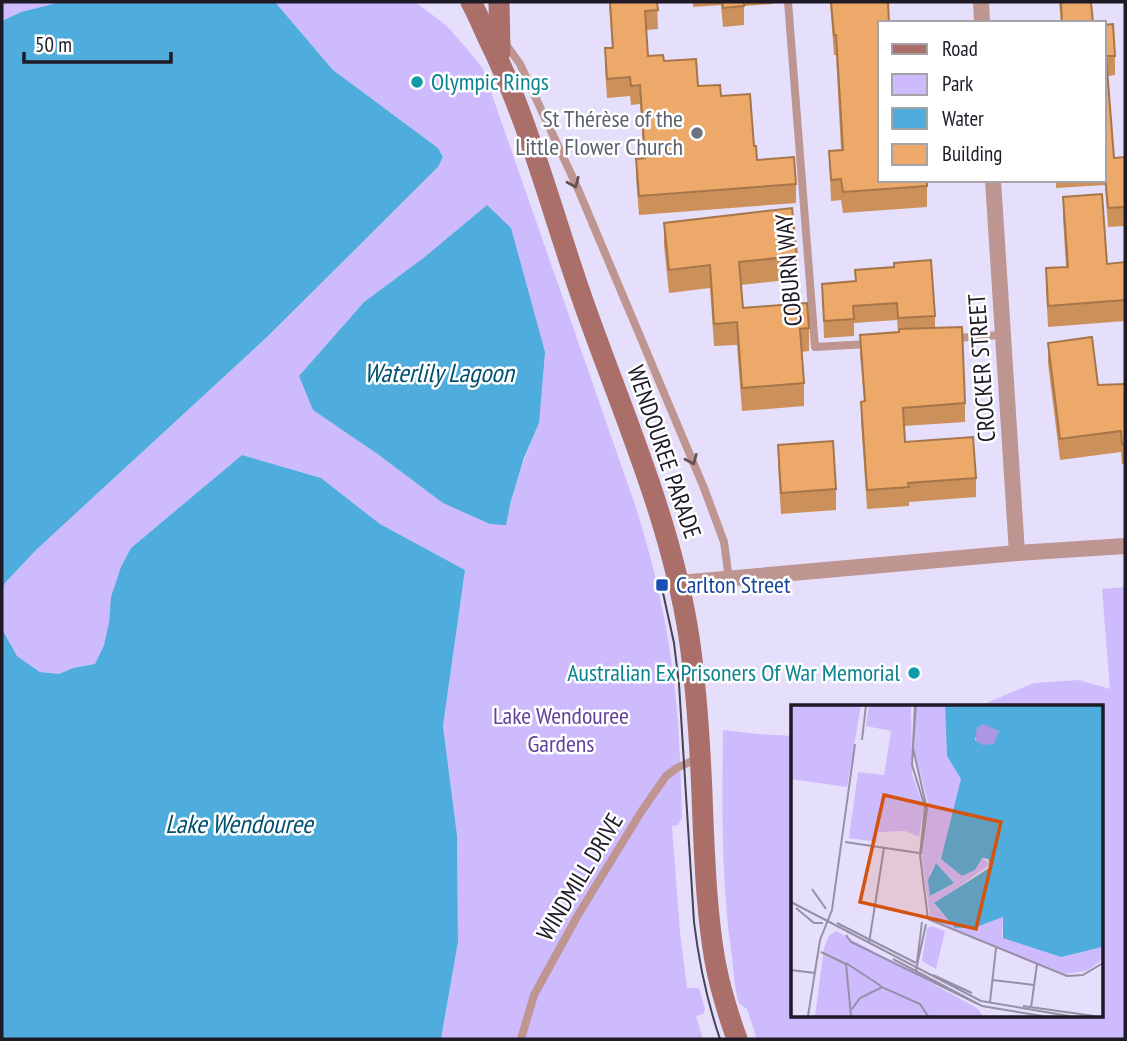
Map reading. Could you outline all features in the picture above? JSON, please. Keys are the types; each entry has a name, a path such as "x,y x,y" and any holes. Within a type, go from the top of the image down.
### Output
{"street":[{"name":"WENDOUREE PARADE","path":"471,2 500,61 524,126 582,300 667,536 679,583 694,671 706,881 713,946 719,982 737,1039"},
{"name":"WENDOUREE PARADE","path":"499,2 500,61"},
{"path":"981,2 982,21"},
{"name":"CROCKER STREET","path":"993,182 1017,553"},
{"path":"679,583 1125,546"}],"lane":[{"name":"COBURN WAY","path":"788,2 815,347 880,343"},
{"name":"WENDOUREE PARADE","path":"499,35 520,64 600,241 720,528 729,579"},
{"path":"946,339 1003,335"},
{"name":"WINDMILL DRIVE","path":"521,1039 534,995 578,915 641,812 666,776 701,757"}],"green space":[{"path":"2,2 61,2 21,12 2,21"},
{"name":"Lake Wendouree Gardens","path":"275,2 415,2 446,25 483,69 633,499 655,577 667,630 678,724 682,818 678,825 672,826 680,932 687,988 699,988 705,1009 703,1014 696,1016 703,1039 441,1039 458,942 457,835 443,726 465,570 380,524 321,478 242,455 131,548 104,645 95,664 59,674 41,672 17,656 2,629 2,591 5,583 36,550 267,337 438,167 443,157 438,148 333,70","holes":["426,256 539,423 520,473 506,525 379,455 314,410 299,376 364,302"]},
{"path":"1125,587 1125,1039 757,1039 747,1009 739,1004 737,998 728,929 723,844 723,730 791,736 791,1016 1102,1016 1102,705 982,705 1034,683 1079,680 1110,689 1102,589"}],"water":[{"path":"61,2 275,2 333,70 438,148 443,157 438,167 267,337 36,550 5,583 2,591 2,21 21,12"},
{"name":"Waterlily Lagoon","path":"487,205 511,228 545,352 539,423 524,458 506,525 490,524 443,503 313,410 299,376 364,302 426,256"},
{"name":"Lake Wendouree","path":"242,455 321,478 380,524 465,570 443,726 457,835 458,942 441,1039 2,1039 2,629 17,656 40,672 59,674 95,664 104,645 111,597 131,548"}],"building":[{"path":"610,2 657,2 658,10 645,11 648,56 663,55 664,61 696,59 698,86 720,85 721,96 750,94 757,160 794,157 796,184 639,196 636,159 645,158 640,85 631,86 630,77 607,79 605,48 613,48"},
{"path":"722,2 744,2 744,6 723,8"},
{"path":"831,2 888,2 889,21 878,21 878,182 927,182 927,186 843,192 841,179 831,180 829,151 843,150"},
{"path":"1061,2 1091,2 1093,21 1062,21"},
{"path":"1113,24 1115,56 1106,56 1106,25"},
{"path":"1106,56 1114,158 1125,157 1125,207 1108,208"},
{"path":"1102,194 1107,264 1125,262 1125,300 1048,306 1046,268 1068,267 1063,197"},
{"path":"792,208 797,256 739,262 743,308 807,303 809,328 800,329 804,383 742,388 737,322 714,324 710,265 669,270 664,223"},
{"path":"931,260 935,316 898,318 897,303 853,306 854,319 824,321 822,284 856,281 855,270 894,267 894,263"},
{"path":"962,327 965,403 903,408 905,442 973,437 976,478 908,483 909,487 867,490 860,335 899,332 899,329"},
{"path":"1092,337 1098,385 1125,384 1125,443 1122,444 1121,431 1060,439 1048,343"},
{"path":"833,441 836,489 781,493 778,445"}],"tram line":[{"path":"660,579 674,643 679,684 694,922 704,982 720,1039"}],"place":[{"name":"Olympic Rings","path":"417,82"},
{"name":"St Thérèse of the Little Flower Church","path":"697,133"},
{"name":"Carlton Street","path":"662,585"},
{"name":"Australian Ex Prisoners Of War Memorial","path":"914,673"}]}
